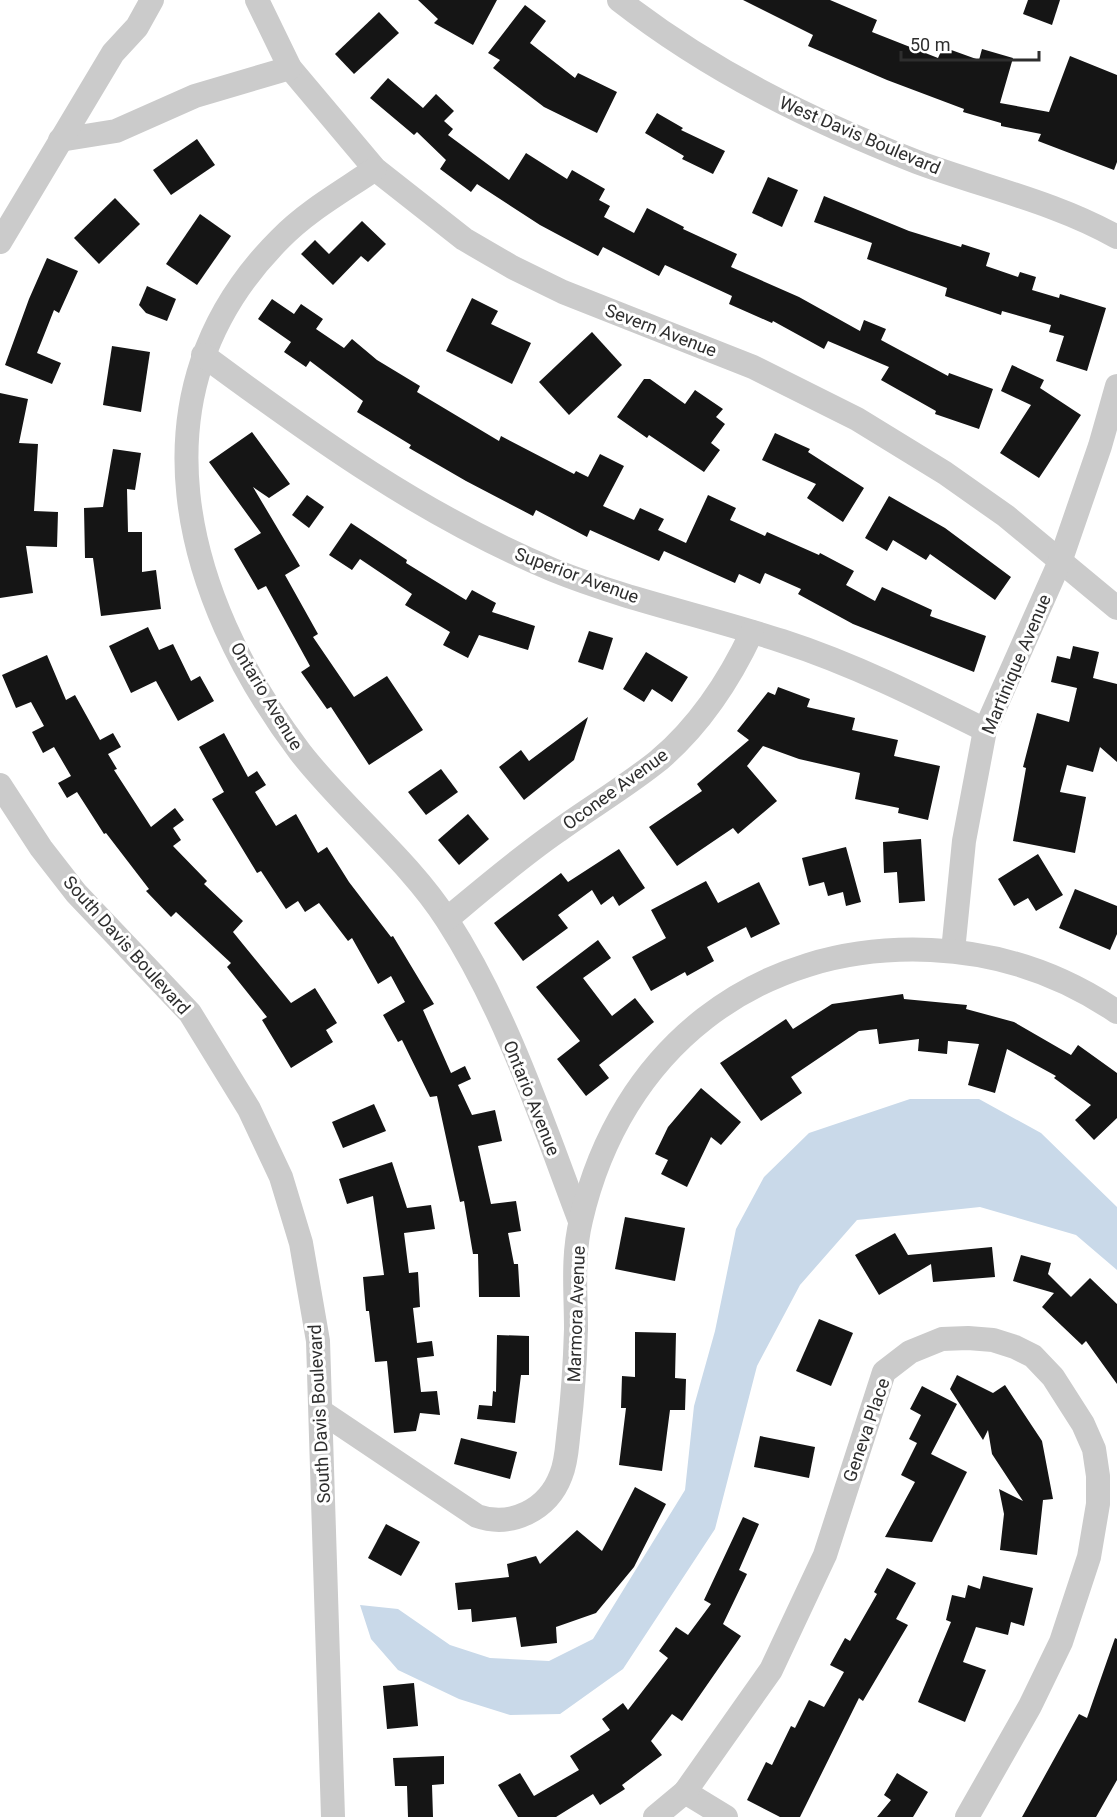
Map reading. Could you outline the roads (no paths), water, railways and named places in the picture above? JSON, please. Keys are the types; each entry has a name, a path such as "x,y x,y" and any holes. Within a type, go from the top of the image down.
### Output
{"street":[{"path":"113,53 120,27 134,0"},
{"path":"0,242 113,53 137,27 153,0"},
{"name":"Severn Avenue","path":"257,0 290,68 375,169 464,239 512,267 563,292 753,367 866,424 945,473 1061,560 1117,608"},
{"name":"West Davis Boulevard","path":"619,0 661,33 716,68 770,98 919,162 1043,204 1117,237"},
{"path":"60,140 116,131 195,96 290,68"},
{"name":"Ontario Avenue","path":"375,169 300,222 278,241 230,300 203,355 188,415 186,483 197,542 230,634 263,696 303,756 393,854 447,919 517,1056 580,1221"},
{"name":"Superior Avenue","path":"203,355 342,456 491,542 555,570 619,593 752,632 869,674 985,730"},
{"name":"Martinique Avenue","path":"953,951 964,841 985,730 1061,560 1097,456 1117,386"},
{"name":"Oconee Avenue","path":"447,919 530,852 660,759 690,730 715,697 737,664 752,632"},
{"name":"South Davis Boulevard","path":"0,785 41,848 76,892 190,1013 249,1109 281,1177 301,1243 318,1341 333,1817"},
{"name":"Marmora Avenue","path":"322,1412 477,1516 502,1521 520,1517 536,1508 556,1486 565,1464 574,1386 574,1263 580,1221 594,1171 605,1144 633,1096 667,1052 715,1011 775,975 816,960 887,950 953,951 981,954 1030,967 1076,987 1117,1012"},
{"name":"Geneva Place","path":"655,1817 685,1792 771,1670 825,1555 884,1372 910,1352 942,1340 985,1340 1015,1347 1033,1356 1070,1400 1094,1449 1098,1476 1098,1504 1089,1557 1061,1642 1030,1706 967,1817"},
{"path":"685,1792 726,1817"}],"water":[{"path":"910,1099 979,1099 1041,1133 1117,1207 1117,1270 1076,1235 980,1207 857,1220 800,1285 757,1366 715,1529 623,1669 560,1714 510,1715 459,1699 398,1670 371,1639 360,1605 398,1609 450,1645 490,1658 549,1661 593,1639 685,1490 694,1406 715,1331 736,1229 764,1177 809,1133"}]}
